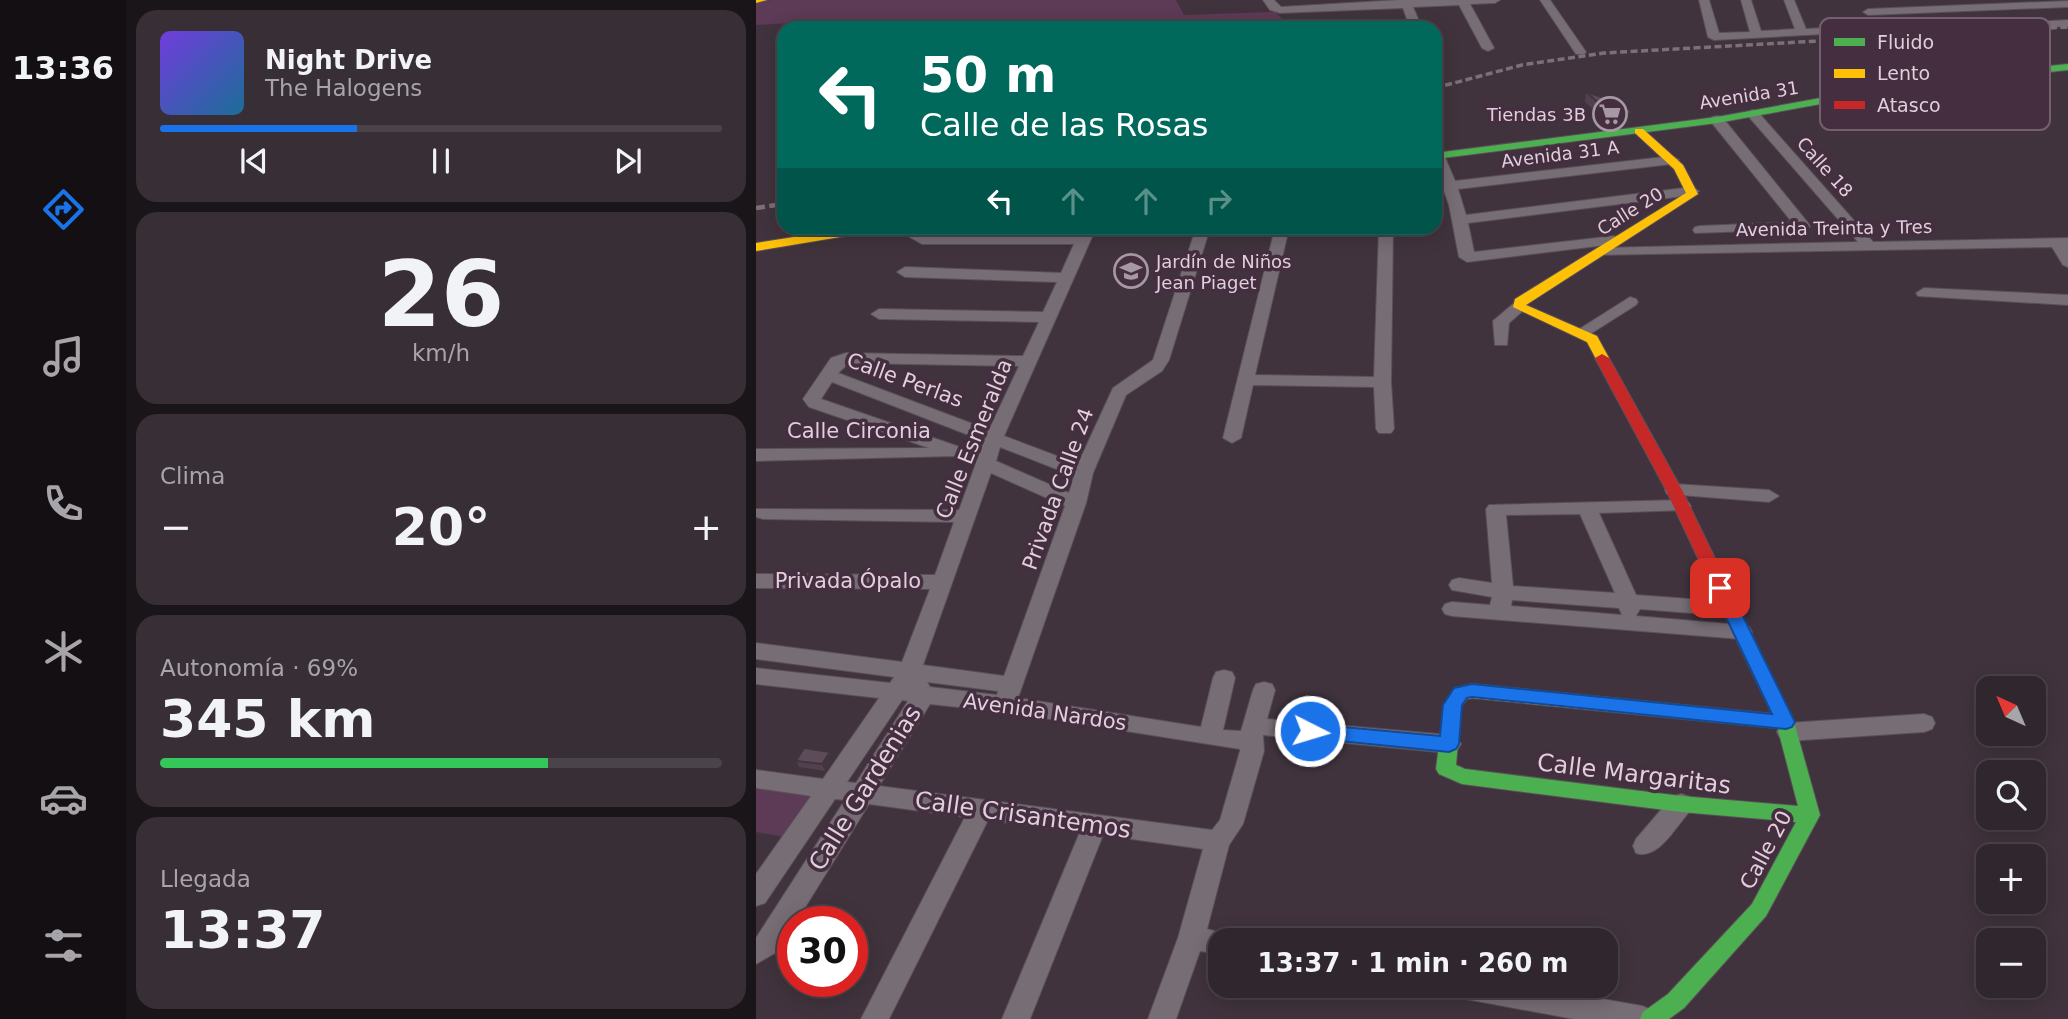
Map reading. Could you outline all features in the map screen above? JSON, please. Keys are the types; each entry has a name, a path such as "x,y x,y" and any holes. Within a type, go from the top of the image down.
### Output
{"street":[{"path":"756,1 763,0"},
{"path":"1268,0 1274,8 1280,10 1406,2 1495,0"},
{"path":"1545,0 1580,52"},
{"path":"1704,0 1714,37 1820,32"},
{"path":"1746,0 1756,35"},
{"path":"1789,0 1802,33"},
{"path":"1861,0 1870,18"},
{"path":"1406,2 1413,21"},
{"path":"1464,2 1488,48"},
{"path":"1868,12 1918,5 2046,2 2068,4"},
{"path":"2050,24 2068,23"},
{"name":"Avenida 31","path":"2050,68 2068,67"},
{"name":"Avenida 31","path":"1442,154 1639,131 1820,102"},
{"name":"Calle 18","path":"1753,114 1869,246"},
{"path":"1700,230 1803,226 1717,120"},
{"name":"Calle 20","path":"1501,342 1501,321 1519,307 1520,302 1689,197 1692,191 1689,183 1672,160 1639,131"},
{"name":"Avenida 31 A","path":"1452,187 1672,160"},
{"path":"1442,167 1452,187 1467,257 1622,239"},
{"path":"1461,220 1692,191"},
{"path":"756,247 828,235"},
{"path":"913,235 922,240 1059,235"},
{"name":"Calle Esmeralda","path":"910,671 995,437 1086,235"},
{"name":"Privada Calle 24","path":"1009,695 1084,473 1119,392 1156,367 1161,360 1201,235"},
{"path":"1232,438 1280,235"},
{"path":"1385,429 1382,382 1386,235"},
{"path":"2063,242 2068,262"},
{"name":"Avenida Treinta y Tres","path":"1600,252 2063,242"},
{"path":"905,272 1066,278"},
{"path":"1924,293 2068,300"},
{"path":"1581,333 1630,302"},
{"name":"Calle 20","path":"1519,307 1592,339 1678,498 1787,727 1810,815 1759,910 1676,1001 1651,1019"},
{"path":"879,314 1049,317"},
{"path":"1029,361 842,359 828,375 813,401 962,453 1076,503"},
{"name":"Calle Perlas","path":"828,375 1084,473"},
{"path":"1244,380 1382,382"},
{"name":"Calle Circonia","path":"756,455 962,453"},
{"path":"1501,602 1496,509 1587,508 1678,498 1769,496"},
{"path":"1587,508 1628,600 1632,622"},
{"path":"764,513 966,516"},
{"name":"Privada Ópalo","path":"756,581 941,582"},
{"path":"1459,585 1501,602 1632,622 1741,632"},
{"path":"1452,609 1501,602 1628,600 1730,609"},
{"name":"Avenida Nardos","path":"756,651 910,671 1009,695 1210,737 1252,734 1449,744"},
{"name":"Calle Gardenias","path":"756,895 893,692 910,671 923,695 864,794 768,944 756,952"},
{"name":"Avenida Nardos","path":"756,676 923,695 1009,695"},
{"path":"1210,737 1224,678"},
{"path":"1162,1019 1191,938 1218,841 1231,824 1252,751 1252,734 1264,690"},
{"path":"1449,744 1453,705 1461,693 1472,691 1787,727 1924,723"},
{"name":"Calle Margaritas","path":"1449,744 1446,769 1453,774 1681,804 1810,815"},
{"name":"Calle Crisantemos","path":"756,779 1218,841"},
{"path":"1645,846 1681,804"},
{"path":"875,1019 981,809"},
{"path":"1016,1019 1095,825"},
{"path":"1191,938 1208,941"},
{"path":"1526,998 1642,1019"}],"shaded area":[{"path":"1176,0 1184,15 1275,12 1284,21 854,19 777,21 777,24 756,25 756,1"},
{"path":"756,783 814,792 784,837 756,832"}],"building":[{"path":"1586,92 1621,103 1633,113 1614,116"},
{"path":"804,748 830,752 822,764 796,761"}],"railway":[{"path":"2050,28 2068,27"},
{"path":"1442,86 1522,65 1604,53 1820,41"},
{"path":"756,208 777,205"}],"traffic: fast":[{"path":"2050,69 2068,67"},
{"path":"1442,155 1717,120 1820,101"},
{"path":"1651,1019 1676,1001 1759,910 1810,815 1785,722 1743,635"},
{"path":"1451,720 1446,769 1462,776 1681,804 1810,815"}],"traffic: slow":[{"path":"756,0 763,0"},
{"path":"1602,358 1592,339 1519,307 1520,302 1692,194 1679,167 1639,131"},
{"path":"756,247 828,235"},
{"path":"1451,720 1453,704 1461,693 1472,691 1785,722"}],"traffic: jam":[{"path":"1602,358 1674,490 1743,635"}],"place":[{"name":"Tiendas 3B","path":"1610,114"},
{"name":"Jardín de Niños Jean Piaget","path":"1131,271"}],"route":[{"path":"1310,731 1449,744 1453,705 1461,693 1472,691 1786,722 1720,588"}]}
